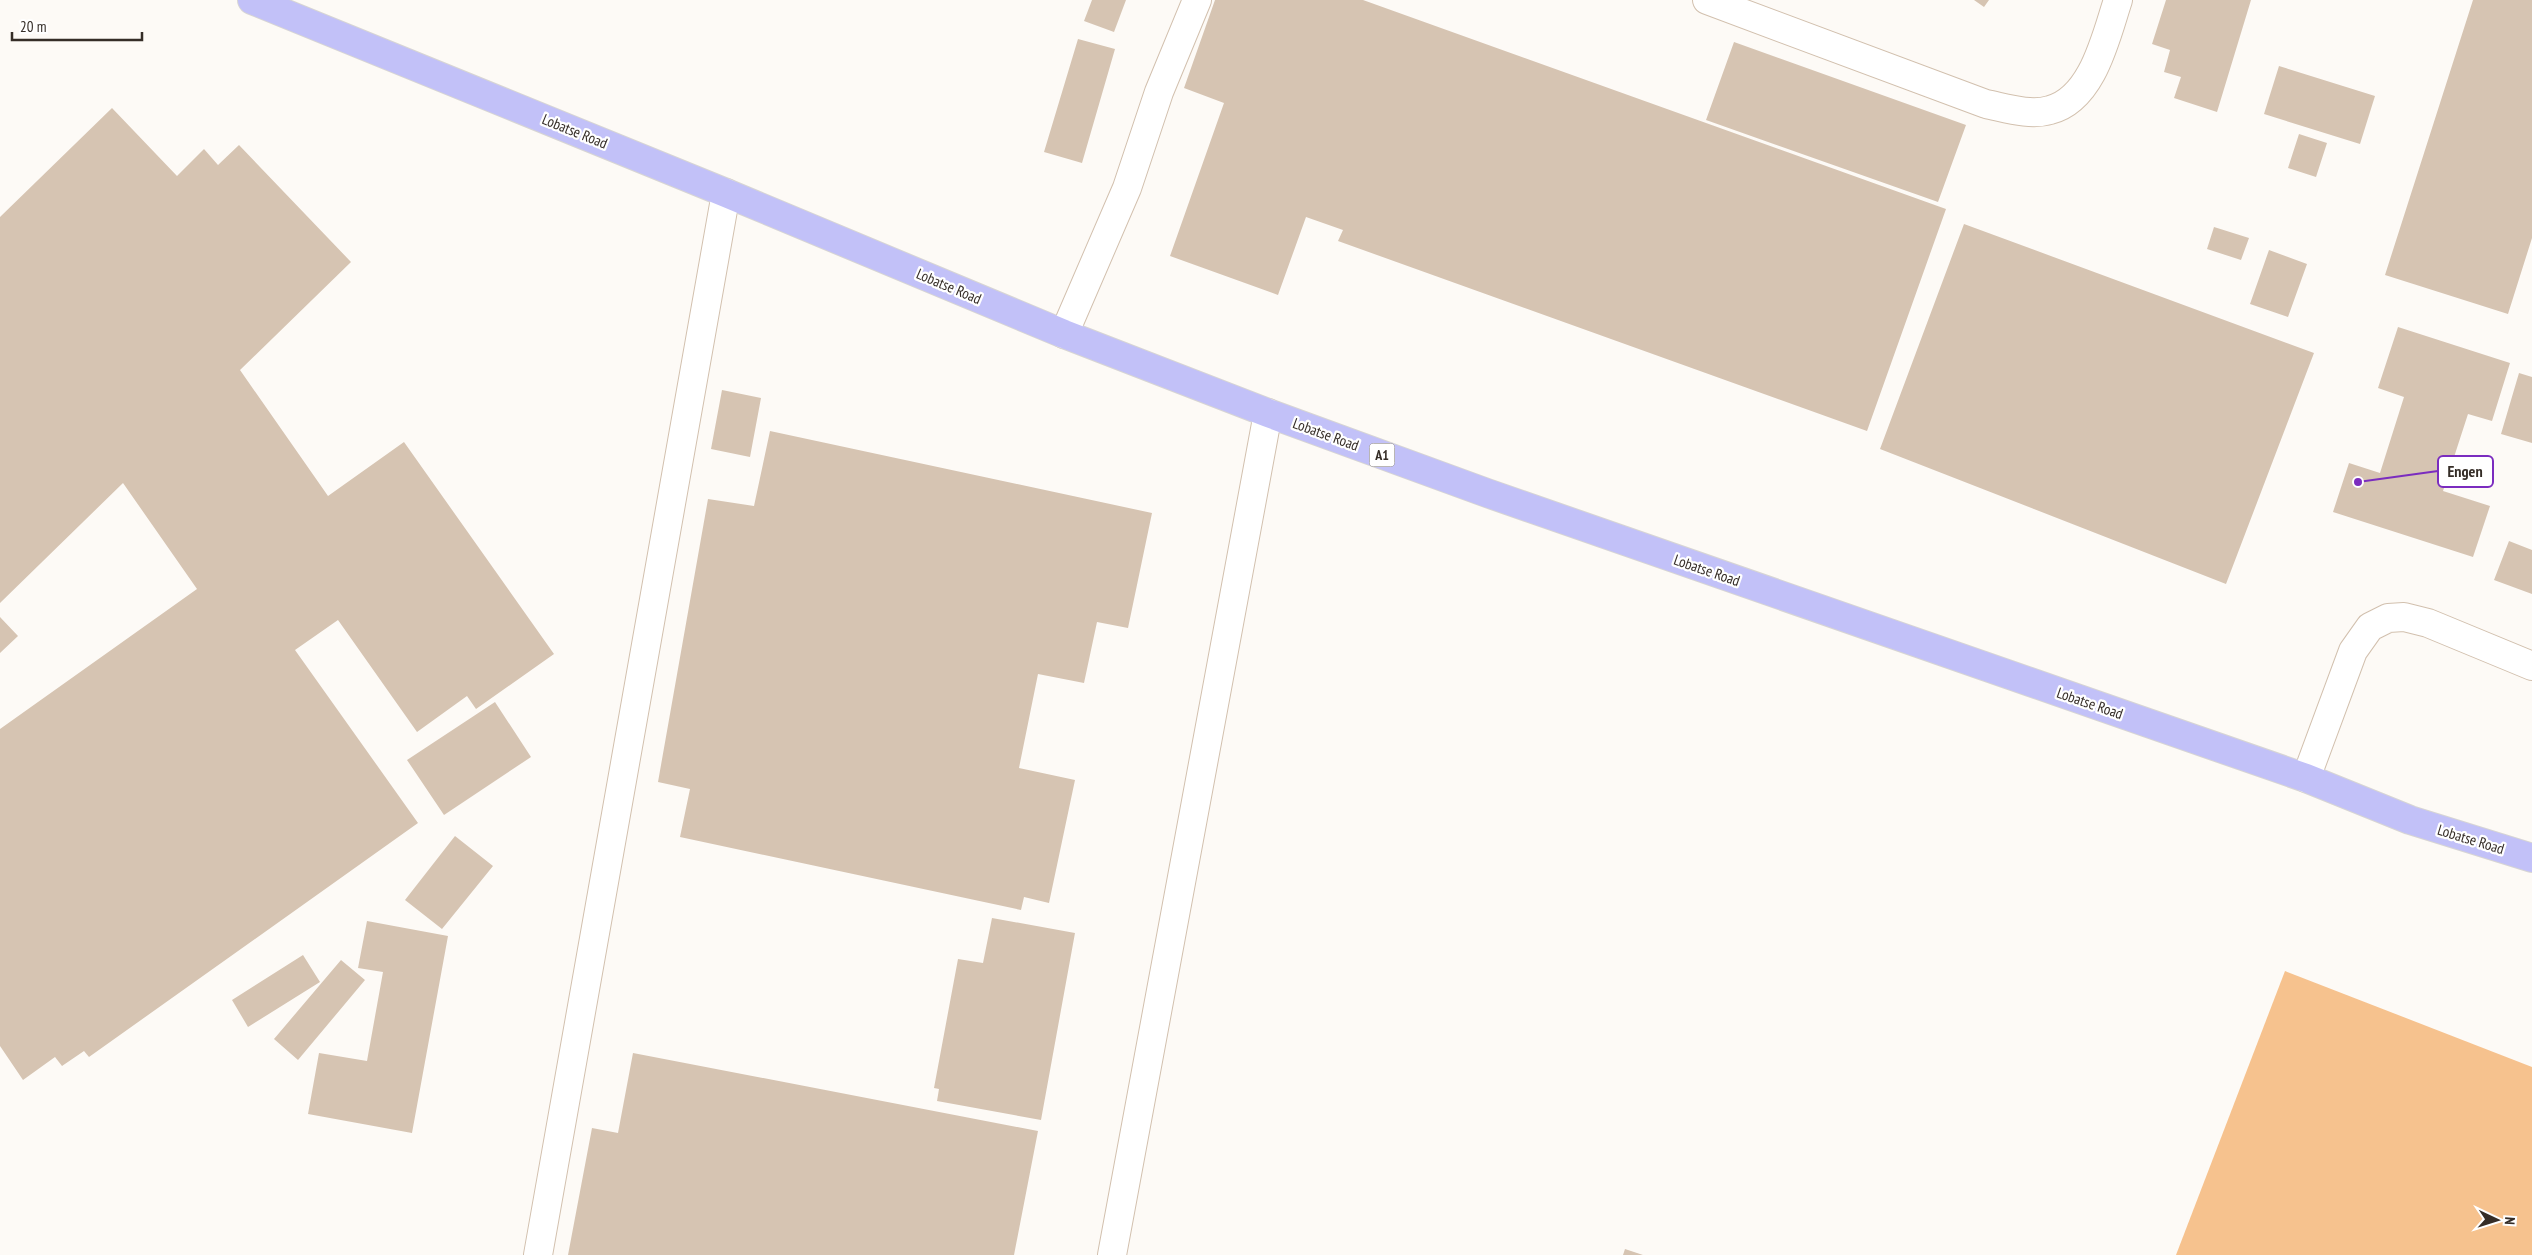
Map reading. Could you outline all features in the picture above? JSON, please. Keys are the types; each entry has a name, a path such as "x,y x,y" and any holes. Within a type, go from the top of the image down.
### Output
{"highway":[{"name":"Lobatse Road","path":"252,0 726,193 1064,334 1268,413 1496,496 2306,778 2410,820 2532,858"}],"street":[{"path":"1064,334 1127,188 1159,92 1197,0"},
{"path":"1707,0 1986,104 2018,111 2051,110 2074,97 2093,72 2118,0"},
{"path":"538,1255 726,193"},
{"path":"1112,1255 1268,413"},
{"path":"2306,778 2353,651 2370,627 2388,618 2404,617 2428,623 2532,666"}],"shaded area":[{"path":"2285,971 2532,1067 2532,1255 2176,1255"}],"building":[{"path":"1092,0 1126,0 1114,32 1084,21"},
{"path":"1215,0 1363,0 1946,209 1867,431 1338,241 1343,230 1306,217 1278,295 1170,256 1224,103 1184,88"},
{"path":"1974,0 1989,0 1984,7"},
{"path":"2166,0 2251,0 2217,112 2174,98 2181,77 2164,72 2170,50 2152,44"},
{"path":"2473,0 2532,0 2532,238 2508,314 2385,275"},
{"path":"1078,39 1115,49 1082,163 1044,152"},
{"path":"1734,42 1966,125 1938,202 1706,120"},
{"path":"2279,66 2375,96 2360,144 2264,114"},
{"path":"112,108 177,176 204,149 218,165 239,145 351,262 240,370 328,496 404,442 554,654 476,709 467,696 417,732 338,620 295,650 418,823 89,1057 84,1051 62,1066 55,1057 23,1080 0,1046 0,729 197,589 123,483 0,603 0,217"},
{"path":"2299,134 2327,143 2316,177 2288,168"},
{"path":"1964,224 2314,353 2226,584 1880,449"},
{"path":"2214,227 2249,238 2241,260 2207,249"},
{"path":"2269,250 2307,264 2288,317 2250,304"},
{"path":"2398,327 2510,363 2492,421 2468,414 2443,491 2490,506 2473,557 2333,512 2349,463 2380,473 2404,397 2378,388"},
{"path":"2519,373 2532,377 2532,443 2501,434"},
{"path":"722,390 761,398 750,457 711,449"},
{"path":"770,431 1152,513 1128,628 1097,622 1084,683 1038,674 1019,768 1075,780 1049,903 1024,897 1021,910 680,837 690,789 658,782 708,499 754,506"},
{"path":"2509,541 2532,550 2532,594 2494,580"},
{"path":"0,617 18,636 0,653"},
{"path":"495,702 531,757 444,815 407,760"},
{"path":"455,836 493,866 442,929 405,900"},
{"path":"992,918 1075,933 1041,1120 937,1101 939,1089 934,1088 958,959 983,963"},
{"path":"367,921 448,936 412,1133 308,1114 319,1053 367,1061 383,972 358,968"},
{"path":"303,955 320,982 248,1027 232,1000"},
{"path":"341,960 365,980 298,1060 274,1039"},
{"path":"633,1053 1038,1131 1014,1255 568,1255 592,1128 618,1133"},
{"path":"1625,1249 1643,1255 1623,1255"}],"place":[{"name":"Engen","path":"2358,482"}]}
